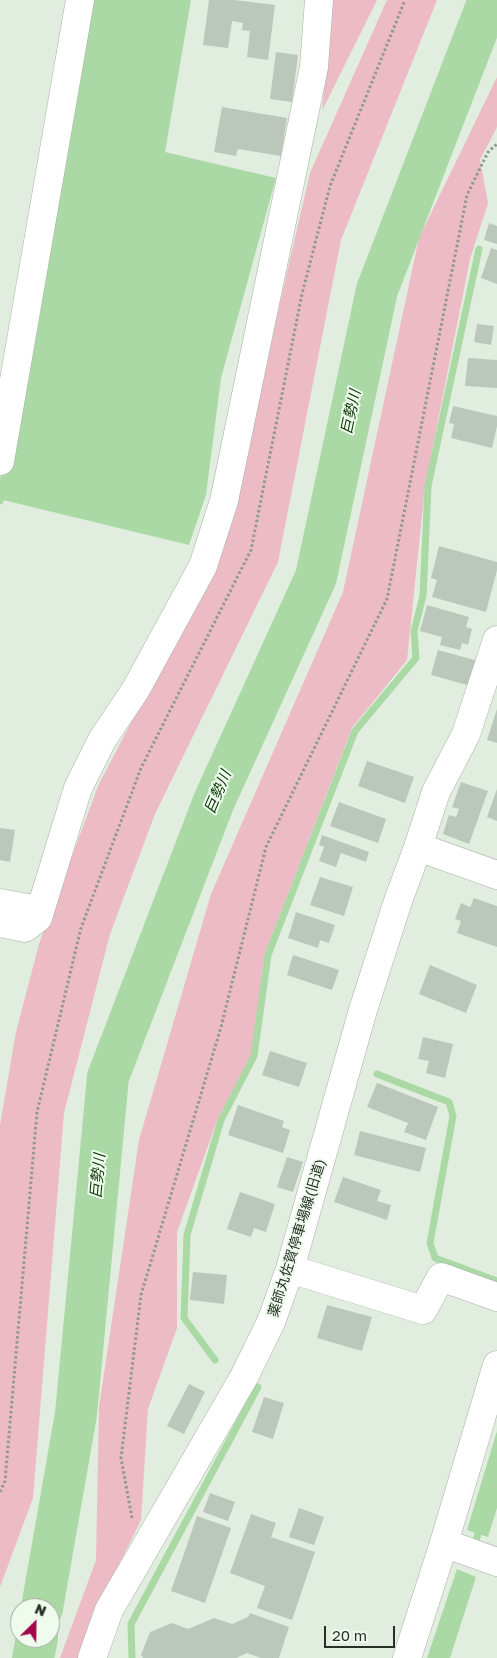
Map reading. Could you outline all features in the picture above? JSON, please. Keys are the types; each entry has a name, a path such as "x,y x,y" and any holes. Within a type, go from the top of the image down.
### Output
{"street":[{"path":"0,461 80,0"},
{"path":"0,923 24,928 38,918 78,788 102,740 136,689 203,566 224,501 314,67 319,0"},
{"name":"薬師丸佐賀停車場線(旧道)","path":"92,1658 109,1610 244,1377 271,1322 290,1269 363,1010 398,901 436,792 466,734 497,640"},
{"path":"418,847 497,875"},
{"path":"0,902 40,910"},
{"path":"290,1269 423,1310 441,1278 497,1297"},
{"path":"407,1658 470,1553 497,1365"}],"path":[{"path":"0,1492 5,1481 37,1112 81,928 141,768 251,550 302,294 330,186 405,0"},
{"path":"140,1558 121,1458 141,1295 221,1027 266,847 387,599 467,195 488,152 497,144"}],"shaded area":[{"path":"94,0 191,0 165,152 276,178 221,378 206,495 189,545 3,500"},
{"path":"332,0 377,0 322,111"},
{"path":"387,0 437,0 341,240 278,562 155,814 110,934 64,1113 33,1498 0,1587 0,1125 16,1032 39,944 99,784 224,545 310,173"},
{"path":"497,77 497,127 480,160 488,203 470,259 425,486 407,660 352,728 264,956 252,1056 218,1118 177,1232 177,1328 148,1409 141,1520 88,1627 82,1658 60,1658 96,1560 99,1407 139,1140 211,894 343,592 419,238"},
{"path":"497,1431 497,1508 488,1537 467,1530"},
{"path":"457,1569 476,1577 450,1658 427,1658"}],"building":[{"path":"209,0 234,0 275,5 268,60 247,57 250,31 242,30 243,23 232,21 228,48 203,45"},
{"path":"276,52 298,55 292,102 270,99"},
{"path":"222,107 287,118 281,156 238,149 236,156 214,152"},
{"path":"489,223 497,226 497,244 484,240"},
{"path":"491,248 497,250 497,284 481,278"},
{"path":"477,324 494,326 491,345 474,342"},
{"path":"468,358 497,360 497,388 465,386"},
{"path":"453,406 497,416 497,426 492,448 451,438 454,424 449,423"},
{"path":"439,546 497,562 497,570 486,612 432,597 437,580 431,578"},
{"path":"427,605 469,617 466,627 472,629 468,645 462,643 460,650 440,645 442,637 420,631"},
{"path":"438,650 478,661 471,686 431,675"},
{"path":"497,709 497,743 487,740"},
{"path":"367,761 414,777 405,803 358,786"},
{"path":"461,782 488,791 469,844 443,834 449,815 456,817 459,809 452,807"},
{"path":"497,789 497,821 487,817"},
{"path":"339,802 386,819 378,843 330,826"},
{"path":"0,828 15,830 10,862 0,860"},
{"path":"322,835 369,852 366,862 341,853 336,867 319,861 324,847 319,845"},
{"path":"320,877 353,887 344,916 310,905"},
{"path":"474,898 497,906 497,947 457,933 461,921 455,919 461,903 470,907"},
{"path":"296,912 335,925 329,943 320,940 318,948 288,938"},
{"path":"293,955 339,970 332,990 287,975"},
{"path":"430,965 477,985 466,1013 419,994"},
{"path":"423,1037 453,1044 445,1078 426,1073 429,1061 418,1059"},
{"path":"270,1051 307,1063 299,1087 262,1075"},
{"path":"377,1083 438,1107 426,1140 404,1132 408,1123 367,1107"},
{"path":"238,1105 284,1121 282,1127 290,1130 283,1153 228,1135"},
{"path":"360,1131 426,1148 420,1172 354,1155"},
{"path":"287,1157 303,1162 293,1192 277,1187"},
{"path":"343,1177 381,1190 377,1201 391,1205 387,1220 334,1202"},
{"path":"240,1192 275,1204 266,1232 254,1228 251,1237 227,1229"},
{"path":"193,1272 227,1275 224,1304 190,1300"},
{"path":"327,1305 372,1317 362,1351 317,1338"},
{"path":"189,1384 205,1392 184,1434 167,1426"},
{"path":"264,1397 284,1403 273,1439 252,1432"},
{"path":"210,1493 235,1502 228,1521 203,1512"},
{"path":"299,1508 324,1517 314,1545 289,1537"},
{"path":"251,1514 276,1523 271,1537 315,1552 292,1620 257,1608 265,1586 230,1573"},
{"path":"197,1516 231,1528 205,1603 171,1591"},
{"path":"250,1613 289,1627 279,1658 261,1658 247,1653 236,1658 143,1658 141,1655 150,1632 172,1623 188,1629 214,1618 232,1624 248,1617"}],"waterway":[{"name":"巨勢川","path":"44,1598 76,1414 108,1077 214,801 316,577 377,290 489,0"},
{"path":"215,1360 184,1318 187,1235 221,1120 254,1056 268,955 355,731 416,658 414,631 423,596 428,486 479,249"},
{"path":"0,501 6,465"},
{"path":"377,1074 449,1102 453,1116 430,1243 435,1258 497,1281"},
{"path":"132,1658 131,1624 258,1387"},
{"path":"473,1549 481,1525"},
{"name":"巨勢川","path":"33,1658 35,1648"}]}
